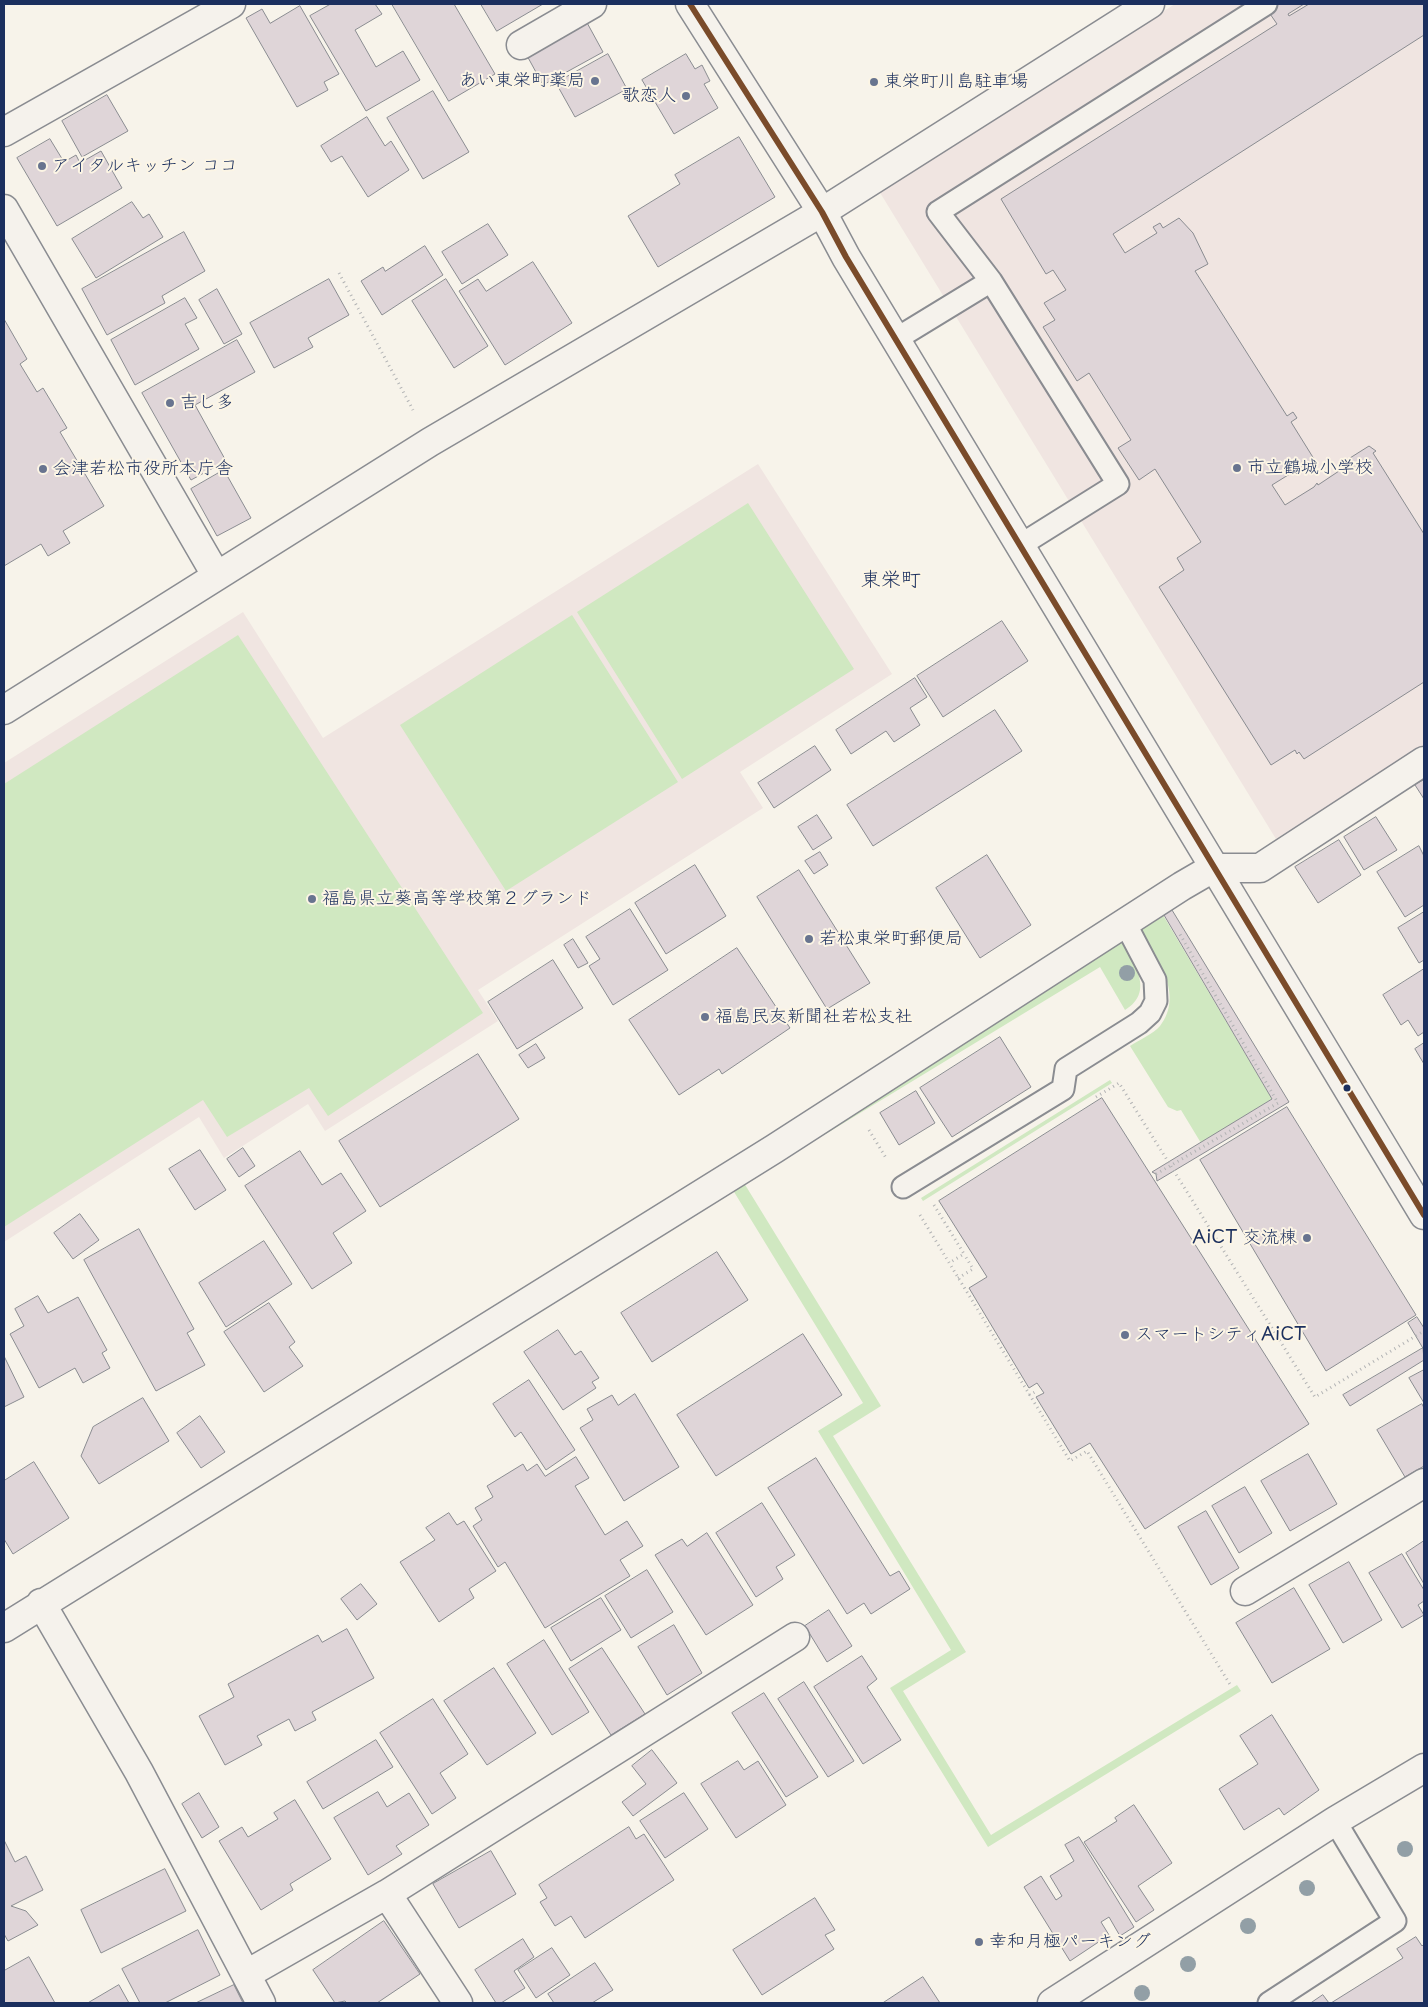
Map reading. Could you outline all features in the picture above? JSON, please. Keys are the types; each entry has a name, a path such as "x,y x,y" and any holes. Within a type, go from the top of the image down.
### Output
{"street":[{"path":"4,132 231,4"},
{"path":"521,45 592,4"},
{"path":"690,4 822,212 1019,546 1424,1215"},
{"path":"4,710 430,442 822,212 1150,4"},
{"path":"4,208 216,575"},
{"path":"4,1628 41,1603 759,1158 1160,900 1213,868 1260,868 1424,761"},
{"path":"1245,1591 1424,1483"},
{"path":"41,1603 139,1772 261,2003"},
{"path":"247,1974 387,1894 795,1637"},
{"path":"1052,2003 1335,1822 1424,1768"},
{"path":"387,1894 458,2003"}],"lane":[{"path":"1019,546 1118,484 991,282 938,212 1266,4"},
{"path":"896,340 991,282"},
{"path":"903,1187 1062,1089 1066,1069 1125,1032 1150,1013 1156,1001 1155,980 1125,923"},
{"path":"1269,2003 1395,1921 1335,1822"}],"path":[{"path":"339,273 430,442"},
{"path":"1156,1174 1278,1103 1160,900"},
{"path":"1112,1078 1116,1085"},
{"path":"1089,1101 1119,1083 1314,1396 1424,1331"},
{"path":"866,1126 1070,1461 1087,1451 1231,1686"},
{"path":"930,1199 973,1268 958,1278"},
{"path":"949,1263 964,1254"},
{"path":"1029,1395 1037,1391"}],"shaded area":[{"name":"市立鶴城小学校","path":"1175,4 1424,4 1424,745 1276,839 879,191"},
{"name":"福島県立葵高等学校第２グランド","path":"758,464 892,674 740,772 763,808 478,990 498,1021 325,1131 308,1104 224,1158 199,1117 4,1242 4,763 243,612 323,738"}],"green space":[{"path":"748,503 854,669 682,779 577,612"},
{"path":"572,615 678,782 506,891 400,725"},
{"path":"238,635 483,1013 328,1116 309,1088 227,1137 203,1100 4,1227 4,784"},
{"path":"1163,915 1272,1099 1201,1143 1181,1110 1177,1111 1168,1107 1130,1046 1157,1029 1167,1014 1170,1001 1165,976 1160,963 1140,928"},
{"path":"1122,941 1136,968 1140,986 1139,995 1134,1003 1125,1010 1100,967 824,1135 819,1128"},
{"path":"1110,1080 1112,1083 923,1201 921,1198"},
{"path":"728,1182 744,1183 881,1406 833,1436 966,1652 903,1691 991,1835 1237,1685 1241,1691 988,1847 890,1688 951,1650 818,1431 863,1403"}],"building":[{"path":"331,4 375,4 382,14 355,30 376,67 403,51 420,80 366,111 310,16"},
{"path":"392,4 454,4 495,74 449,101"},
{"path":"481,4 543,4 497,31"},
{"path":"1272,4 1304,4 1288,14 1289,16 1309,4 1424,4 1424,35 1113,234 1125,253 1157,233 1153,227 1160,223 1163,228 1179,218 1193,233 1208,264 1195,271 1287,416 1293,412 1297,418 1291,422 1314,459 1272,485 1285,505 1314,487 1317,483 1318,485 1342,469 1342,463 1369,446 1376,451 1373,453 1424,534 1424,682 1304,759 1295,750 1271,765 1159,587 1184,570 1177,558 1201,542 1155,469 1139,480 1118,448 1131,440 1089,373 1077,381 1043,327 1055,320 1044,303 1066,290 1053,270 1046,274 1001,199 1277,24 1266,8"},
{"path":"300,6 339,74 324,82 328,90 297,107 246,18 262,9 270,23"},
{"path":"585,19 603,52 543,85 525,52"},
{"path":"608,54 627,89 575,117 556,83"},
{"path":"686,54 695,69 702,65 710,81 704,84 718,108 674,134 642,80"},
{"path":"433,91 469,152 423,179 387,118"},
{"path":"107,95 128,131 82,157 62,121"},
{"path":"367,117 385,146 391,141 409,170 368,197 342,156 331,162 321,146"},
{"path":"739,137 775,197 658,267 628,216 680,184 675,175"},
{"path":"50,139 64,162 76,155 80,163 101,151 122,188 57,226 17,158"},
{"path":"132,202 143,218 149,214 163,237 96,278 72,239"},
{"path":"488,224 508,255 462,284 442,252"},
{"path":"184,232 205,271 162,296 165,303 107,335 82,289"},
{"path":"425,246 443,275 382,315 361,281 383,267 385,271"},
{"path":"533,262 572,323 505,365 459,291 478,279 486,291"},
{"path":"329,279 349,315 308,338 313,347 274,368 250,323"},
{"path":"446,279 488,346 454,368 412,301"},
{"path":"217,289 242,334 224,344 199,300"},
{"path":"185,298 197,318 185,324 199,349 135,385 111,340"},
{"name":"会津若松市役所本庁舎","path":"4,319 27,359 20,364 37,392 43,388 67,428 60,432 104,506 63,531 70,543 48,556 41,544 4,566"},
{"path":"237,340 255,372 195,405 226,461 191,480 142,393"},
{"path":"224,470 251,518 217,536 191,489"},
{"path":"1002,621 1028,661 943,717 917,676"},
{"path":"915,678 927,697 910,708 920,725 894,742 886,731 851,754 836,730"},
{"path":"995,710 1022,751 873,846 847,805"},
{"path":"815,746 831,770 774,808 758,783"},
{"path":"1424,780 1424,799 1415,785"},
{"path":"817,815 832,838 813,850 798,827"},
{"path":"1376,817 1397,850 1364,870 1344,837"},
{"path":"1339,840 1361,875 1318,903 1295,867"},
{"path":"1419,846 1424,856 1424,905 1405,917 1377,872"},
{"path":"820,852 828,865 814,874 805,861"},
{"path":"987,855 1031,925 980,958 936,888"},
{"path":"695,865 726,916 666,954 635,903"},
{"path":"799,870 870,983 827,1009 757,897"},
{"path":"630,909 668,970 613,1005 589,966 600,959 586,937"},
{"path":"1172,910 1289,1102 1157,1181 1156,1174 1152,1172 1272,1099 1164,915"},
{"path":"1424,912 1424,960 1419,963 1398,928"},
{"path":"573,939 588,963 578,968 564,945"},
{"path":"737,948 790,1028 722,1074 719,1069 679,1095 629,1020"},
{"path":"553,960 583,1008 517,1049 488,1002"},
{"path":"1424,969 1424,1032 1418,1036 1408,1020 1401,1025 1383,995"},
{"path":"1000,1037 1031,1087 952,1137 920,1088"},
{"path":"1424,1043 1424,1064 1415,1049"},
{"path":"536,1044 545,1058 528,1068 519,1055"},
{"path":"478,1054 519,1119 380,1207 339,1141"},
{"path":"916,1091 935,1123 899,1145 880,1113"},
{"name":"スマートシティAiCT","path":"1102,1098 1309,1424 1145,1529 1090,1443 1071,1454 1036,1397 1044,1393 1037,1383 1029,1388 969,1288 987,1277 939,1201"},
{"name":"AiCT 交流棟","path":"1287,1107 1416,1315 1326,1371 1200,1160"},
{"path":"243,1148 255,1166 239,1177 227,1159"},
{"path":"200,1150 226,1190 195,1210 169,1169"},
{"path":"300,1151 322,1185 341,1173 366,1211 333,1233 352,1263 312,1289 245,1186"},
{"path":"80,1214 99,1240 73,1259 54,1233"},
{"path":"139,1229 194,1329 187,1333 205,1365 156,1391 84,1260"},
{"path":"264,1241 292,1284 226,1327 199,1283"},
{"path":"717,1252 748,1300 652,1362 621,1313"},
{"path":"38,1296 48,1313 78,1297 107,1350 102,1353 110,1368 83,1383 75,1368 39,1388 10,1334 24,1326 15,1309"},
{"path":"269,1303 295,1342 289,1347 303,1366 264,1392 224,1332"},
{"path":"1417,1317 1424,1328 1424,1350 1408,1323"},
{"path":"558,1330 575,1355 581,1351 599,1378 592,1382 596,1388 563,1410 524,1352"},
{"path":"803,1334 842,1395 716,1476 677,1415"},
{"path":"1423,1348 1424,1360 1350,1406 1343,1395"},
{"path":"4,1356 24,1397 4,1407"},
{"path":"1424,1370 1424,1403 1409,1378"},
{"path":"529,1380 575,1450 546,1470 521,1432 515,1437 493,1404"},
{"path":"635,1394 679,1467 624,1501 580,1428 593,1420 587,1409 612,1395 618,1405"},
{"path":"143,1398 169,1441 99,1484 81,1456 93,1427"},
{"path":"1422,1404 1424,1408 1424,1466 1405,1477 1377,1430"},
{"path":"200,1416 225,1452 201,1468 177,1433"},
{"path":"1308,1454 1337,1504 1290,1531 1261,1481"},
{"path":"576,1457 589,1478 575,1486 605,1535 627,1521 643,1546 620,1560 630,1576 545,1628 505,1562 498,1567 473,1526 482,1520 475,1508 493,1497 487,1486 523,1464 527,1471 537,1464 545,1476"},
{"path":"816,1458 890,1576 899,1571 910,1589 871,1614 864,1603 847,1614 768,1488"},
{"path":"34,1462 69,1518 13,1554 4,1539 4,1481"},
{"path":"1245,1487 1272,1533 1239,1553 1212,1506"},
{"path":"762,1503 795,1555 776,1567 783,1579 756,1597 716,1533"},
{"path":"1206,1511 1239,1568 1211,1585 1178,1527"},
{"path":"449,1513 457,1525 464,1521 496,1571 469,1589 474,1598 439,1622 400,1562 435,1540 426,1528"},
{"path":"707,1533 753,1605 706,1635 655,1555 682,1539 687,1546"},
{"path":"1424,1541 1424,1584 1406,1553"},
{"path":"1402,1554 1424,1590 1424,1601 1418,1605 1424,1615 1402,1628 1369,1573"},
{"path":"1349,1562 1382,1620 1343,1643 1309,1585"},
{"path":"647,1570 673,1612 631,1638 605,1596"},
{"path":"361,1584 377,1604 357,1620 341,1599"},
{"path":"1294,1588 1330,1649 1272,1683 1236,1623"},
{"path":"601,1598 621,1630 571,1661 551,1628"},
{"path":"829,1610 852,1646 827,1662 805,1626"},
{"path":"674,1625 702,1673 667,1695 638,1647"},
{"path":"347,1629 374,1678 312,1712 316,1720 295,1731 289,1719 257,1736 262,1745 225,1765 199,1716 234,1697 228,1684 318,1635 322,1642"},
{"path":"544,1640 589,1712 552,1735 507,1664"},
{"path":"602,1648 645,1714 611,1735 569,1669"},
{"path":"862,1656 877,1679 867,1687 901,1740 863,1764 814,1687"},
{"path":"494,1668 536,1733 487,1765 444,1701"},
{"path":"804,1682 854,1761 828,1777 778,1699"},
{"path":"764,1693 818,1777 786,1797 732,1713"},
{"path":"433,1699 468,1754 440,1773 456,1798 432,1814 380,1733"},
{"path":"1272,1715 1319,1790 1284,1815 1279,1808 1244,1830 1219,1789 1258,1764 1240,1736"},
{"path":"376,1740 393,1767 323,1809 307,1782"},
{"path":"652,1750 677,1783 633,1816 622,1802 646,1784 632,1766"},
{"path":"738,1761 744,1770 758,1761 786,1805 736,1838 701,1784"},
{"path":"378,1792 387,1807 409,1793 429,1825 396,1846 402,1854 368,1875 334,1818"},
{"path":"199,1793 219,1827 202,1838 182,1804"},
{"path":"684,1793 708,1829 665,1858 640,1821"},
{"path":"295,1800 331,1859 290,1884 293,1890 261,1910 219,1841 242,1827 248,1837 278,1819 274,1813"},
{"path":"1134,1805 1172,1863 1138,1886 1154,1910 1136,1922 1084,1842 1117,1821 1115,1818"},
{"path":"629,1827 636,1839 644,1834 674,1880 585,1938 571,1916 555,1926 540,1902 547,1898 539,1885"},
{"path":"1079,1837 1134,1927 1120,1936 1109,1917 1101,1922 1109,1935 1070,1961 1024,1887 1041,1876 1056,1900 1062,1896 1050,1876 1074,1861 1065,1845"},
{"path":"4,1840 15,1862 26,1856 43,1890 11,1906 26,1911 38,1925 8,1941 4,1934"},
{"path":"491,1851 516,1894 459,1928 433,1884"},
{"path":"165,1869 186,1911 101,1953 81,1910"},
{"path":"815,1898 835,1930 825,1935 834,1949 762,1995 733,1950"},
{"path":"384,1921 420,1974 377,2003 347,2003 345,2001 335,2003 313,1970"},
{"path":"198,1930 220,1975 165,2003 140,2003 122,1969"},
{"path":"1416,1937 1422,1946 1424,1944 1424,2003 1331,2003 1403,1958 1397,1949"},
{"path":"523,1939 534,1957 514,1971 525,1988 501,2003 496,2003 475,1970"},
{"path":"552,1948 570,1975 536,1998 518,1970"},
{"path":"29,1957 55,2003 4,2003 4,1971"},
{"path":"595,1963 613,1990 592,2003 554,2003 548,1994"},
{"path":"923,1977 940,2003 883,2003"},
{"path":"119,1985 129,2003 88,2003"},
{"path":"234,1985 243,2003 196,2003"},
{"path":"1323,1995 1329,2003 1311,2003"}],"transit line":[{"path":"690,4 822,212 846,257 1424,1215"}],"place":[{"name":"あい東栄町薬局","path":"595,81"},
{"name":"東栄町川島駐車場","path":"874,82"},
{"name":"歌恋人","path":"686,96"},
{"name":"アイタルキッチン ココ","path":"42,166"},
{"name":"吉し多","path":"170,403"},
{"name":"市立鶴城小学校","path":"1237,468"},
{"name":"会津若松市役所本庁舎","path":"43,469"},
{"name":"福島県立葵高等学校第２グランド","path":"312,899"},
{"name":"若松東栄町郵便局","path":"809,939"},
{"name":"福島民友新聞社若松支社","path":"705,1017"},
{"name":"AiCT 交流棟","path":"1307,1238"},
{"name":"スマートシティAiCT","path":"1125,1335"},
{"name":"幸和月極パーキング","path":"979,1942"}],"district":[{"name":"東栄町","path":"891,580"}]}
